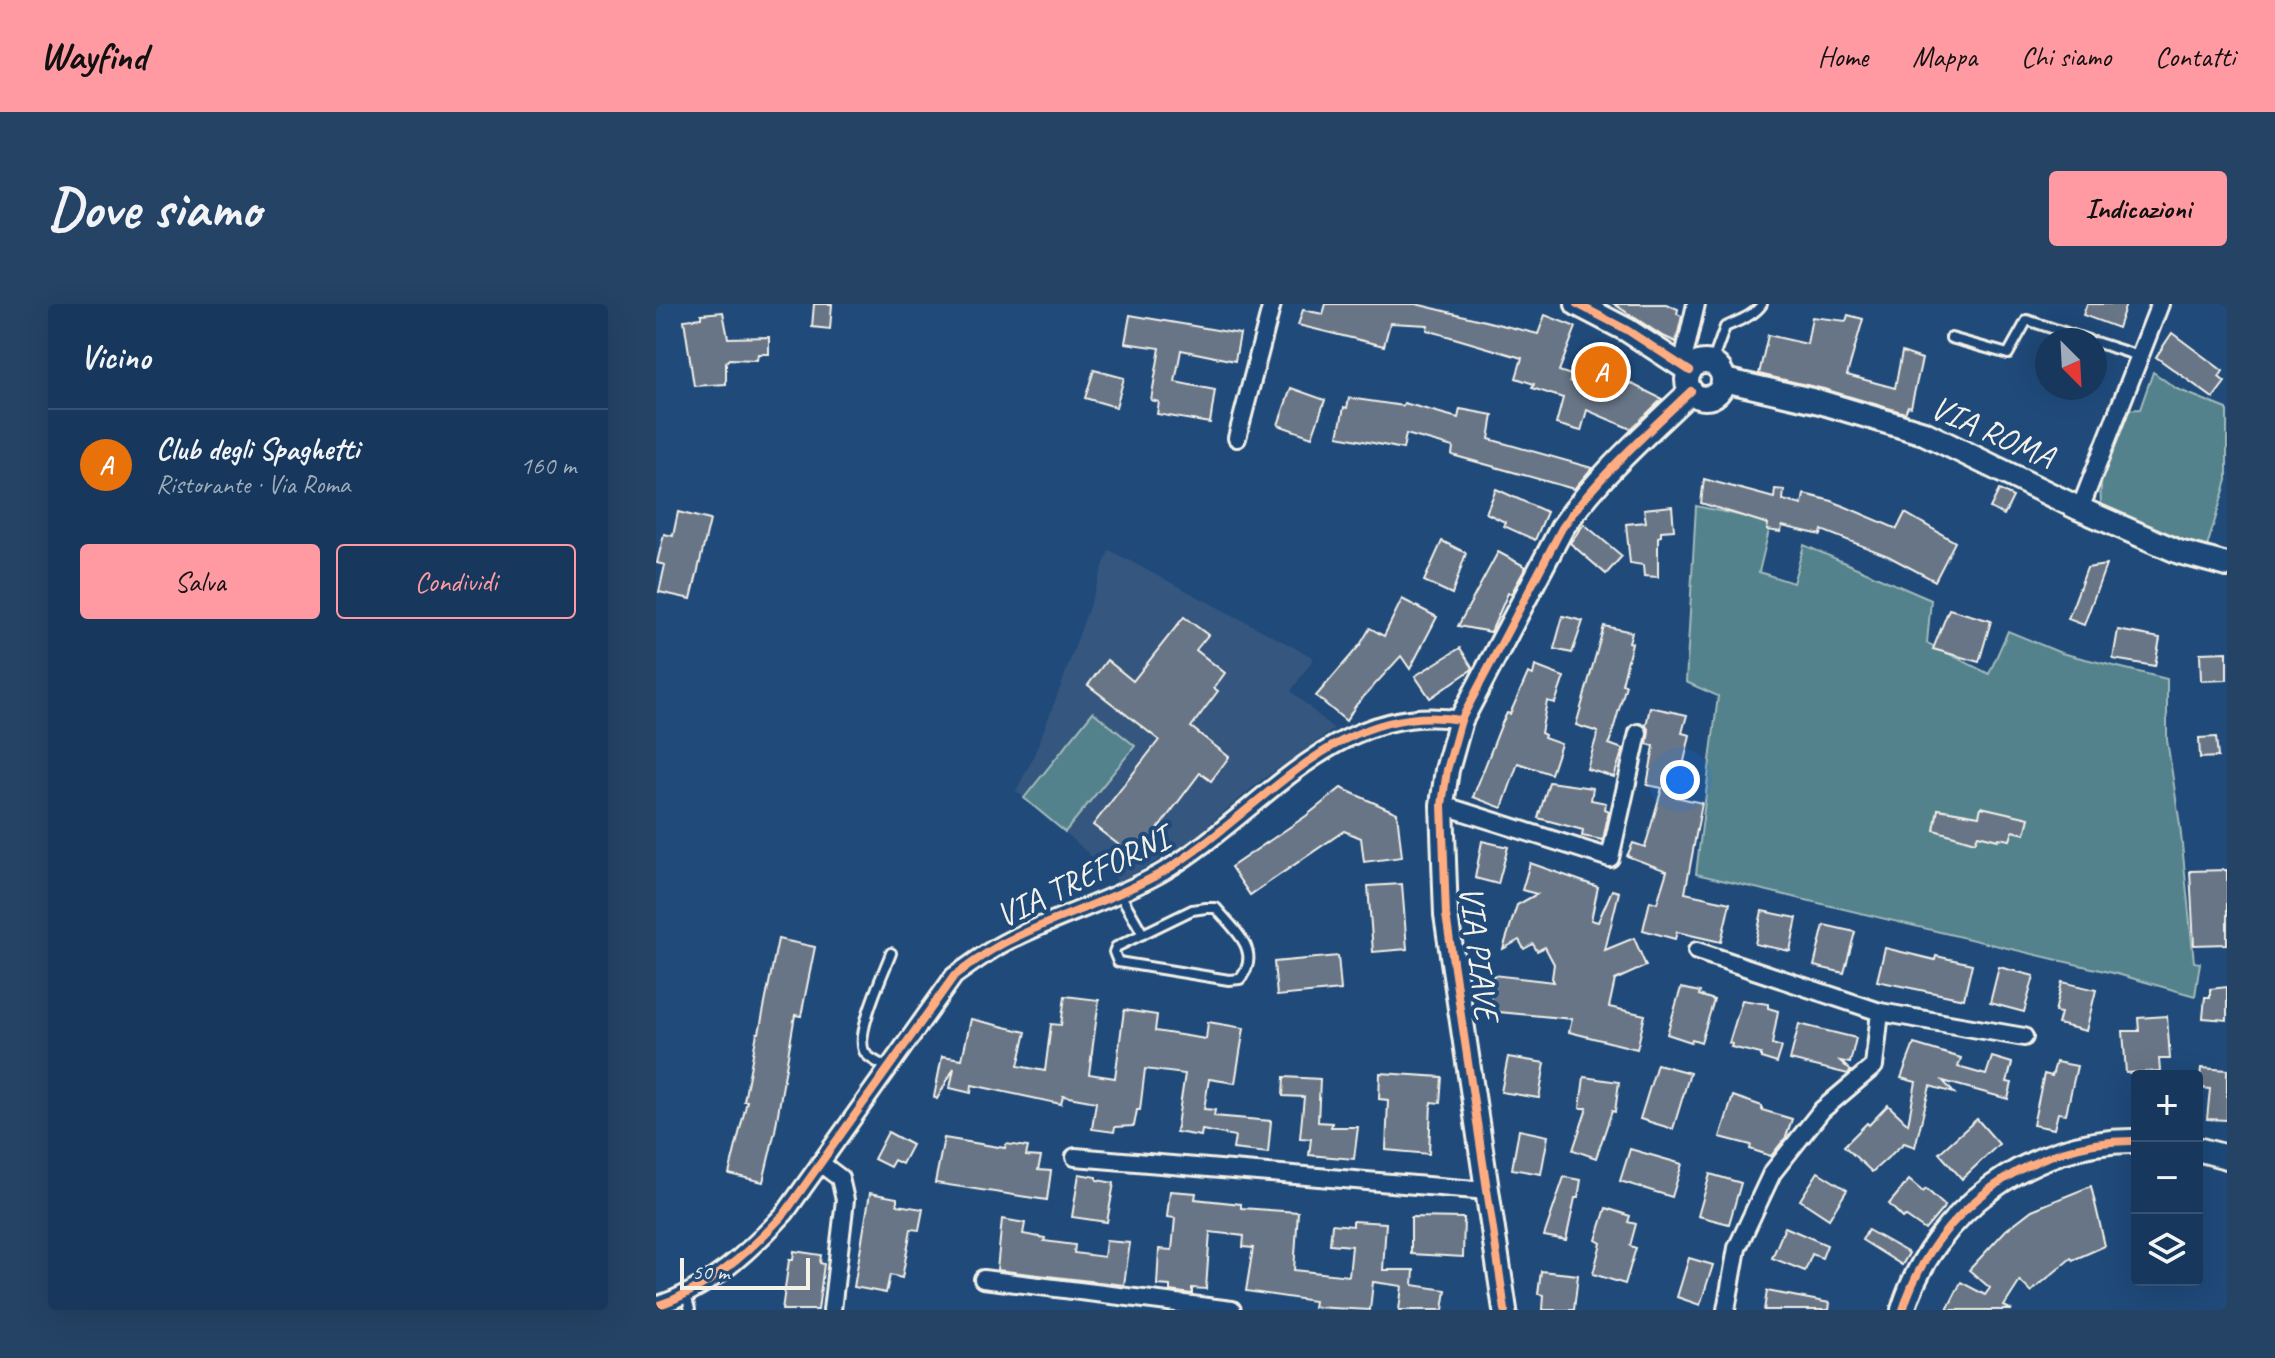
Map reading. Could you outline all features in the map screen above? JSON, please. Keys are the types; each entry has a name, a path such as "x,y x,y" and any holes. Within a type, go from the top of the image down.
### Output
{"street":[{"path":"1237,438 1272,304"},
{"path":"1577,304 1627,330 1688,376 1700,398 1711,397 1720,391 1718,372 1700,363 1688,376"},
{"path":"1688,376 1696,304"},
{"path":"2080,509 2160,304"},
{"name":"VIA ROMA","path":"1718,372 1924,433 2080,509 2179,552 2227,565"},
{"name":"VIA PIAVE","path":"1505,1310 1446,915 1442,805 1447,770 1461,720 1562,528 1688,376"},
{"name":"VIA TREFORNI","path":"656,1306 688,1302 739,1260 785,1213 954,976 1015,937 1120,893 1183,859 1288,774 1330,747 1398,719 1435,716 1461,720"},
{"path":"1442,805 1610,858 1638,733"},
{"path":"1697,951 1880,1012 2024,1037"},
{"path":"1726,1310 1737,1248 1772,1173 1822,1110 1874,1066 1880,1012"},
{"path":"1903,1310 1910,1289 1936,1243 1972,1203 2015,1172 2064,1150 2117,1140 2131,1141"},
{"path":"2203,1151 2227,1157"},
{"path":"1075,1157 1488,1191"},
{"path":"820,1163 840,1178 845,1200 832,1310"},
{"path":"983,1279 1232,1310"}],"lane":[{"path":"1718,372 1725,327 1741,320 1762,304"},
{"path":"1951,338 2008,354 2027,320 2051,328"},
{"path":"2107,346 2139,356"},
{"path":"1120,893 1143,934"},
{"path":"1216,908 1249,949 1250,961 1240,979 1229,980 1118,962 1114,952 1116,947 1143,934 1192,910 1216,908"},
{"path":"888,1068 866,1054 862,1044 864,1025 891,953"}],"shaded area":[{"path":"1109,550 1314,658 1291,691 1334,729 1259,782 1189,842 1119,882 1016,791 1032,760 1059,691"}],"green space":[{"path":"2153,372 2177,389 2227,409 2227,480 2206,550 2104,515 2102,476 2110,449 2124,410 2140,409"},
{"path":"1696,506 1771,522 1759,572 1793,583 1804,545 1931,600 1927,643 1989,674 2008,631 2061,653 2167,679 2167,740 2180,825 2194,962 2200,963 2195,996 2117,974 1696,874 1718,696 1686,682"},
{"path":"1093,712 1135,746 1065,832 1024,798"}],"building":[{"path":"814,304 832,304 830,329 812,327"},
{"path":"1326,304 1416,304 1538,334 1545,315 1576,327 1559,371 1571,375 1570,381 1594,389 1596,384 1602,386 1608,372 1662,399 1631,429 1587,410 1581,431 1556,424 1563,398 1532,388 1534,384 1516,378 1522,358 1427,330 1428,325 1390,323 1384,346 1298,325 1303,310 1323,314"},
{"path":"1614,304 1666,304 1678,309 1677,314 1682,316 1676,342 1661,335"},
{"path":"2087,304 2126,304 2118,328 2083,315"},
{"path":"723,312 728,338 769,337 769,354 758,354 757,360 729,359 726,362 726,384 694,386 684,320 701,318 701,314"},
{"path":"1130,315 1240,334 1235,361 1181,350 1175,382 1215,390 1210,423 1157,414 1159,402 1151,400 1160,348 1125,343"},
{"path":"1848,315 1863,319 1847,375 1895,388 1902,352 1922,359 1911,407 1908,406 1905,413 1759,374 1768,335 1807,344 1812,317 1846,321"},
{"path":"2172,333 2223,371 2219,377 2225,382 2213,398 2156,357"},
{"path":"1094,370 1124,378 1116,407 1085,398"},
{"path":"1291,388 1325,400 1312,437 1278,425"},
{"path":"1349,398 1403,406 1404,403 1458,418 1460,409 1493,415 1489,439 1592,468 1574,489 1452,455 1453,447 1406,434 1403,449 1338,436"},
{"path":"1704,479 1774,498 1775,489 1784,490 1783,500 1802,505 1804,494 1832,501 1897,529 1905,513 1955,542 1935,581 1888,556 1822,530 1821,535 1782,526 1781,532 1767,530 1768,524 1701,503"},
{"path":"1496,489 1547,512 1535,540 1504,526 1505,522 1486,513"},
{"path":"1999,490 2013,497 2004,515 1990,508"},
{"path":"1672,506 1674,530 1661,531 1658,537 1658,577 1644,576 1643,565 1630,563 1626,524 1646,522 1644,509"},
{"path":"678,512 710,520 691,599 659,592 665,565 657,563 664,534 673,536"},
{"path":"1584,524 1622,556 1606,574 1570,543"},
{"path":"1442,541 1466,553 1452,594 1424,581"},
{"path":"1498,552 1526,567 1511,594 1508,593 1491,632 1458,626"},
{"path":"2106,565 2084,625 2068,619 2087,568"},
{"path":"1402,599 1437,617 1410,669 1401,656 1356,705 1346,721 1316,696 1360,645 1370,628 1384,636"},
{"path":"1949,609 1991,621 1979,662 1933,649"},
{"path":"1563,616 1583,621 1572,653 1554,649"},
{"path":"1184,617 1208,635 1196,650 1225,673 1214,688 1218,691 1191,727 1229,757 1211,781 1200,773 1136,858 1093,825 1159,740 1088,685 1107,660 1133,681"},
{"path":"1604,626 1632,632 1622,684 1626,685 1609,744 1623,749 1614,777 1587,769 1598,732 1576,725"},
{"path":"2118,630 2160,638 2155,666 2113,659"},
{"path":"1460,648 1473,668 1430,698 1415,676"},
{"path":"2227,652 2227,680 2201,681 2200,653"},
{"path":"1535,666 1564,677 1555,703 1547,701 1541,733 1545,735 1544,738 1561,744 1551,774 1518,763 1502,808 1473,797 1502,723 1507,713 1510,714 1528,673 1533,675"},
{"path":"1650,707 1687,715 1682,733 1690,735 1676,797 1702,803 1685,893 1730,903 1721,942 1677,932 1675,939 1643,930 1650,901 1657,903 1667,871 1627,856 1633,843 1645,847 1662,788 1647,785 1654,746 1647,744 1649,730 1646,726"},
{"path":"2216,737 2218,757 2200,758 2199,738"},
{"path":"1549,782 1593,788 1591,800 1606,803 1605,809 1609,811 1603,840 1582,836 1583,830 1538,818"},
{"path":"1341,788 1397,813 1402,857 1364,862 1361,838 1344,831 1250,895 1231,867"},
{"path":"1981,807 2029,818 2025,834 2013,831 2010,840 1978,835 1975,842 1934,830 1938,809 1979,816"},
{"path":"1482,841 1508,847 1498,884 1475,878"},
{"path":"1530,863 1598,887 1591,920 1598,922 1612,890 1619,892 1605,950 1634,938 1646,966 1615,980 1609,1007 1645,1015 1637,1049 1569,1032 1572,1019 1489,1011 1493,975 1554,982 1554,964 1545,947 1537,951 1533,944 1524,949 1519,940 1503,949 1517,905 1537,894 1522,890"},
{"path":"2227,870 2227,944 2194,945 2190,871"},
{"path":"1402,884 1407,949 1373,952 1368,886"},
{"path":"1762,911 1797,918 1790,951 1755,944"},
{"path":"1824,925 1855,932 1844,973 1814,966"},
{"path":"778,939 815,947 801,1016 795,1015 763,1182 729,1174 747,1101 744,1101"},
{"path":"1885,948 1935,960 1936,956 1972,964 1964,999 1877,981"},
{"path":"1338,956 1341,990 1277,996 1274,962"},
{"path":"1999,967 2034,976 2024,1012 1990,1003"},
{"path":"2062,982 2096,990 2086,1031 2058,1024 2061,1013 2055,1012"},
{"path":"2227,987 2227,1020 2203,1018 2205,997 2210,997 2210,989"},
{"path":"1681,988 1700,992 1699,995 1714,1000 1701,1042 1667,1034"},
{"path":"1065,996 1099,1000 1089,1074 1115,1078 1124,1010 1157,1015 1155,1031 1206,1039 1208,1022 1244,1028 1235,1083 1209,1079 1204,1109 1215,1110 1214,1116 1271,1121 1268,1153 1233,1149 1235,1136 1202,1130 1201,1136 1176,1132 1185,1074 1145,1069 1140,1110 1137,1110 1134,1126 1115,1127 1114,1132 1092,1129 1096,1102 1063,1096 1061,1104 972,1085 971,1093 950,1088 954,1068 937,1099 934,1097 942,1056 962,1059 971,1019 1026,1032 1018,1066 1045,1071 1051,1024 1061,1025"},
{"path":"1742,1000 1768,1004 1768,1008 1778,1011 1772,1044 1782,1047 1777,1063 1761,1058 1761,1054 1731,1047 1729,1043"},
{"path":"2167,1016 2170,1059 2159,1059 2160,1070 2131,1070 2126,1073 2123,1031 2139,1031 2138,1018"},
{"path":"1799,1024 1856,1038 1850,1063 1840,1061 1851,1071 1848,1074 1790,1060"},
{"path":"1914,1044 1961,1058 1958,1067 1986,1075 1992,1057 2012,1063 2007,1082 2012,1083 2008,1099 1943,1081 1954,1093 1930,1086 1915,1147 1904,1143 1872,1172 1844,1146 1888,1105 1908,1124 1916,1082 1901,1078"},
{"path":"1508,1057 1545,1063 1539,1098 1501,1092"},
{"path":"2056,1062 2077,1066 2066,1114 2058,1113 2054,1129 2033,1125 2044,1074 2052,1076"},
{"path":"1657,1064 1690,1073 1673,1129 1640,1119"},
{"path":"2201,1070 2227,1070 2227,1120 2207,1119 2210,1089 2203,1088"},
{"path":"1380,1073 1442,1077 1440,1103 1431,1102 1429,1154 1386,1150 1388,1100 1379,1099"},
{"path":"1284,1077 1320,1079 1318,1122 1332,1123 1331,1127 1358,1127 1354,1159 1309,1155 1311,1139 1300,1138 1304,1097 1283,1096"},
{"path":"1584,1077 1619,1082 1615,1112 1612,1111 1596,1158 1573,1150 1587,1108 1580,1108"},
{"path":"1733,1096 1762,1106 1762,1110 1792,1119 1786,1137 1771,1156 1750,1149 1751,1145 1720,1137"},
{"path":"1977,1119 1999,1144 1962,1179 1939,1153"},
{"path":"1519,1130 1548,1136 1541,1174 1512,1169"},
{"path":"888,1132 912,1145 902,1164 894,1160 890,1167 874,1159"},
{"path":"944,1138 1005,1148 1006,1144 1028,1147 1026,1156 1041,1157 1038,1170 1051,1171 1047,1200 935,1183"},
{"path":"1630,1149 1682,1164 1672,1197 1620,1181"},
{"path":"1818,1172 1847,1190 1829,1219 1800,1200"},
{"path":"1079,1174 1114,1183 1107,1222 1072,1217"},
{"path":"1710,1174 1741,1183 1729,1224 1698,1216"},
{"path":"1564,1177 1581,1180 1566,1240 1544,1236"},
{"path":"1909,1180 1923,1192 1926,1189 1945,1206 1925,1230 1905,1216 1903,1218 1889,1204"},
{"path":"2091,1186 2105,1246 2073,1260 2071,1258 2031,1292 2020,1281 2004,1306 2012,1310 1947,1310 1961,1282 1985,1295 1990,1288 1969,1270 2006,1230 2032,1210"},
{"path":"1170,1191 1196,1193 1195,1199 1241,1204 1241,1208 1298,1212 1294,1270 1349,1276 1352,1246 1330,1244 1332,1224 1353,1226 1353,1221 1386,1223 1383,1270 1414,1270 1413,1285 1446,1290 1443,1310 1399,1310 1402,1286 1373,1282 1370,1310 1313,1307 1314,1301 1246,1291 1253,1248 1243,1247 1244,1236 1210,1232 1206,1289 1192,1288 1192,1294 1170,1291 1170,1286 1157,1285 1159,1249 1172,1250 1175,1218 1167,1217"},
{"path":"870,1193 897,1198 897,1205 923,1209 919,1230 911,1229 902,1278 890,1275 886,1293 854,1287"},
{"path":"1606,1208 1630,1216 1628,1222 1636,1224 1630,1246 1636,1248 1625,1284 1593,1274 1601,1243 1596,1240"},
{"path":"1411,1217 1464,1218 1463,1257 1411,1254"},
{"path":"1002,1219 1025,1223 1023,1234 1045,1238 1044,1241 1075,1245 1074,1253 1104,1257 1106,1241 1130,1243 1124,1285 997,1270"},
{"path":"1785,1227 1827,1245 1822,1258 1812,1254 1805,1271 1772,1258"},
{"path":"1868,1230 1909,1253 1902,1265 1862,1240"},
{"path":"794,1251 821,1255 820,1263 824,1264 818,1310 782,1310 789,1260 793,1260"},
{"path":"1689,1258 1713,1265 1700,1305 1677,1297"},
{"path":"1541,1271 1578,1275 1574,1310 1543,1310 1544,1295 1538,1294"},
{"path":"1767,1291 1830,1303 1829,1310 1764,1310"}],"cycle path":[{"path":"1577,304 1627,330 1690,371"},
{"path":"1505,1310 1446,915 1442,805 1447,770 1461,720 1562,528 1607,473 1691,391"},
{"path":"656,1306 710,1280 757,1242 785,1213 954,976 1008,941 1161,873 1197,849 1300,767 1336,744 1375,727 1416,718 1461,720"},
{"path":"1903,1310 1917,1274 1938,1241 1963,1212 1992,1187 2025,1167 2061,1152 2098,1143 2131,1141"}],"place":[{"name":"Club degli Spaghetti","path":"1601,372"}]}
